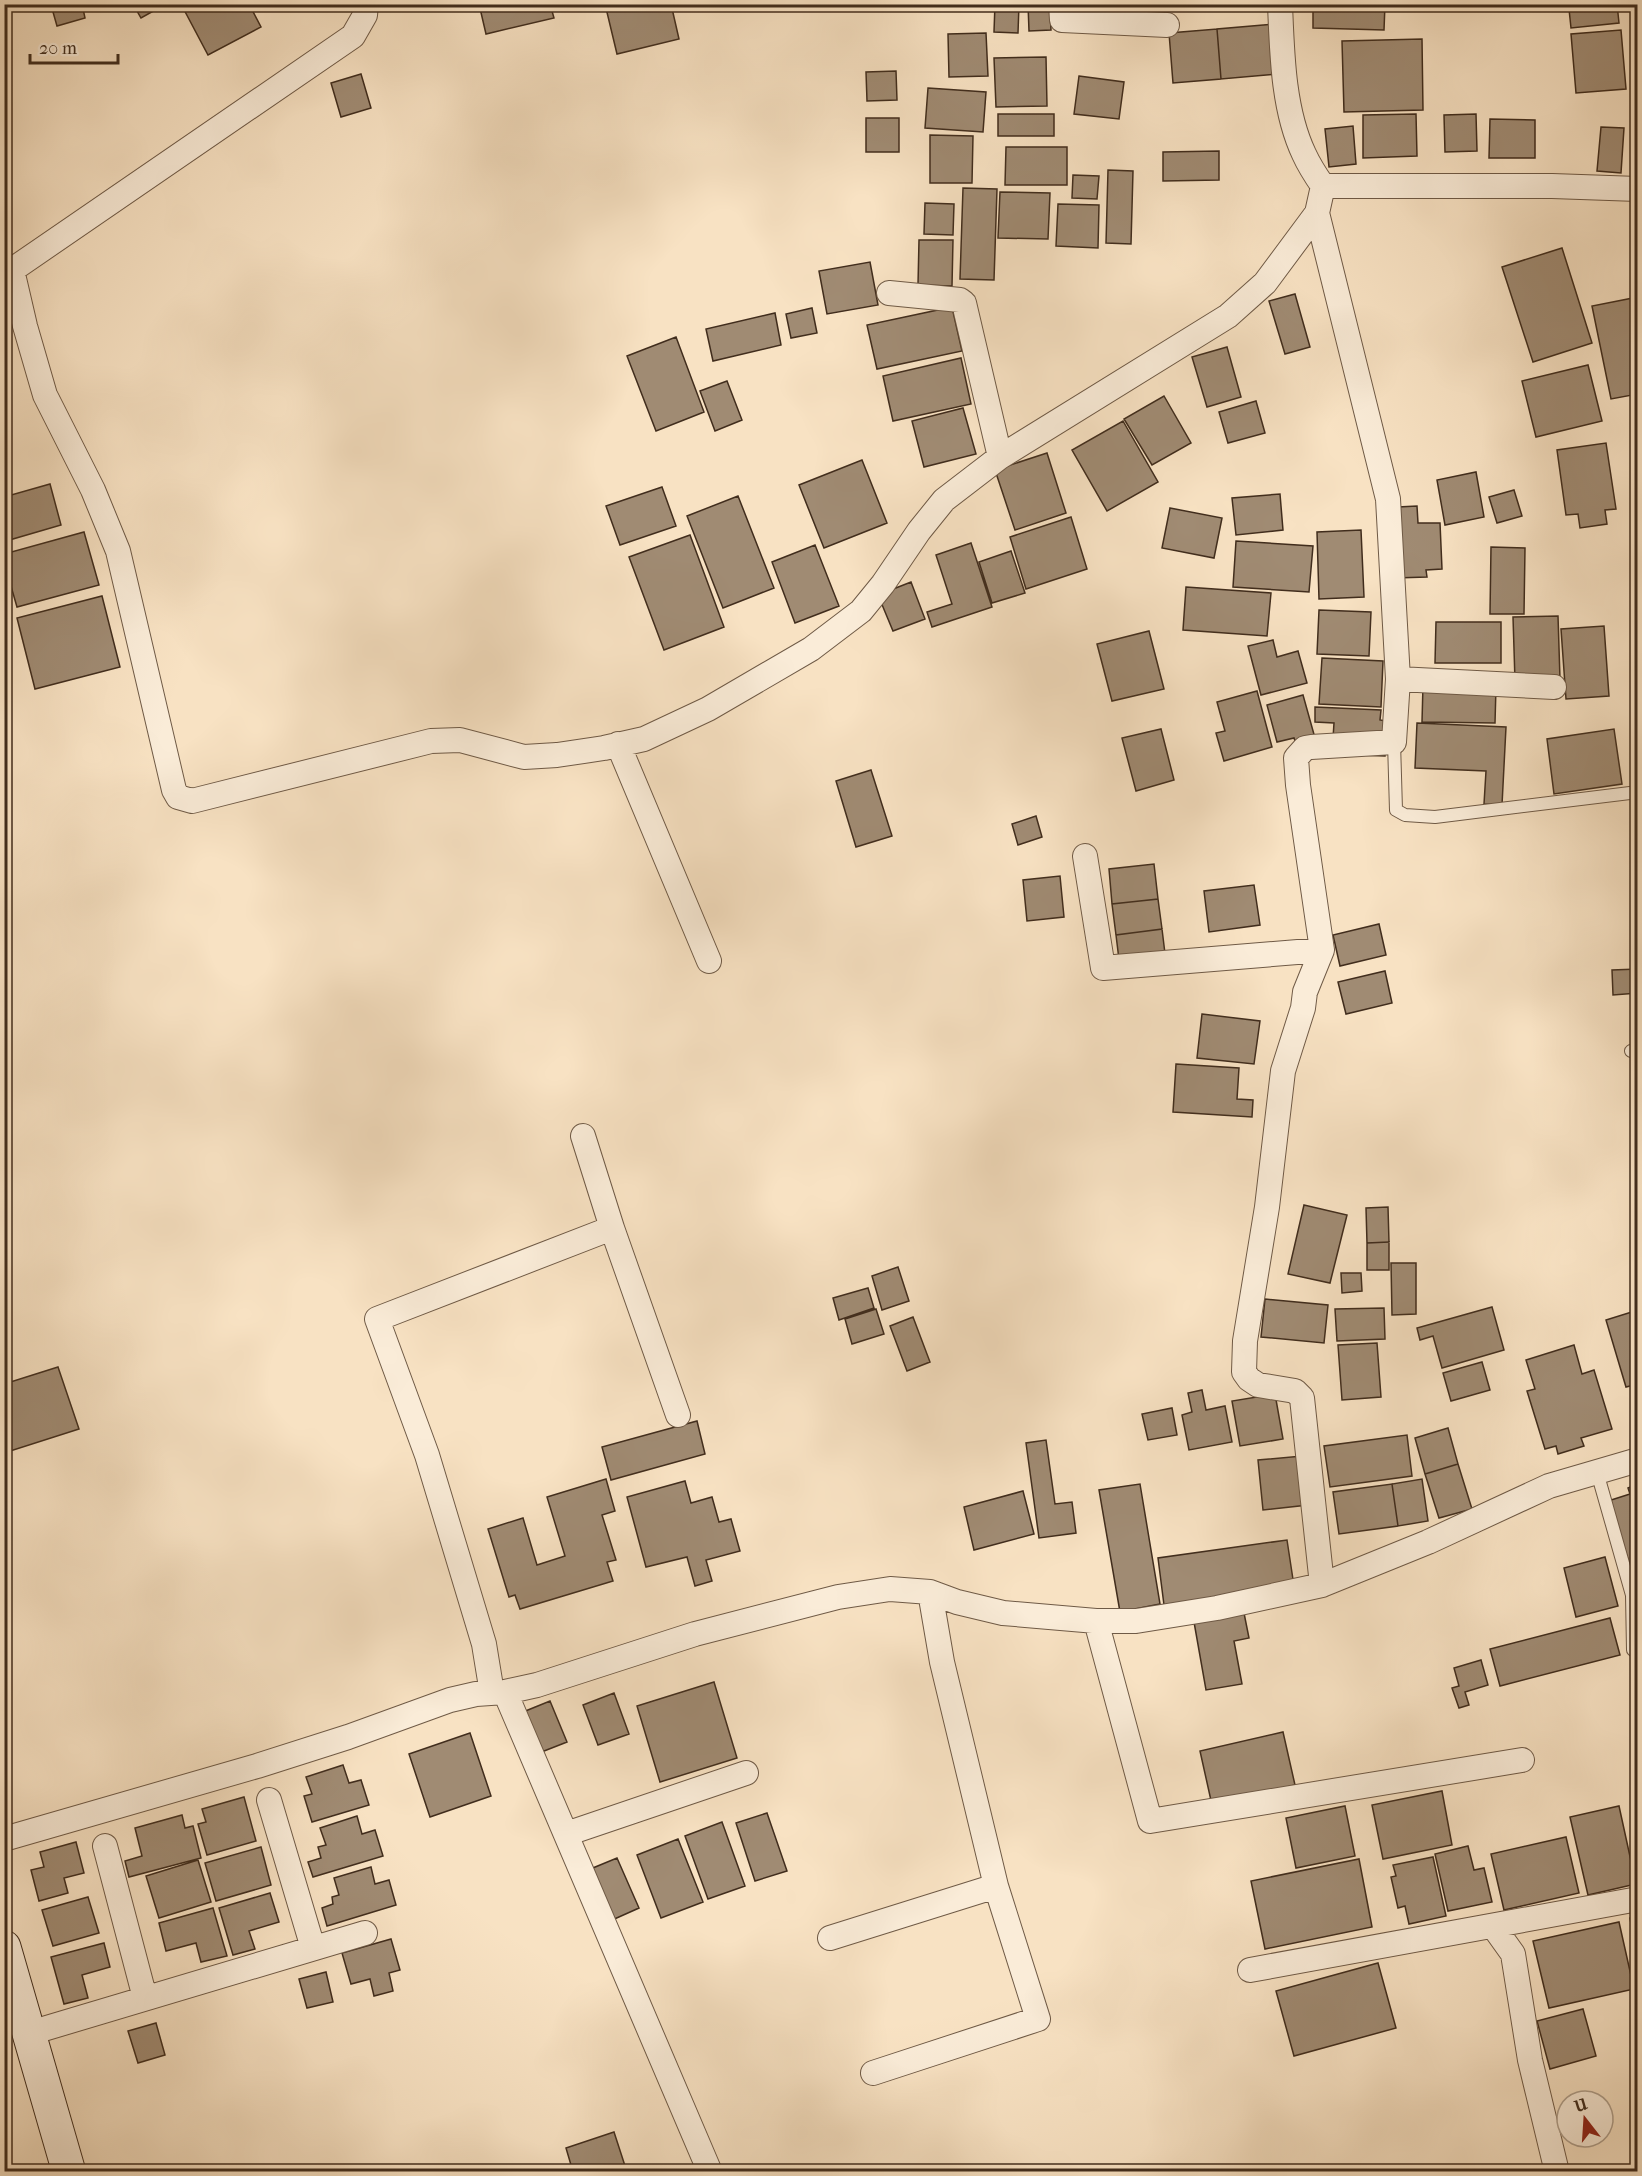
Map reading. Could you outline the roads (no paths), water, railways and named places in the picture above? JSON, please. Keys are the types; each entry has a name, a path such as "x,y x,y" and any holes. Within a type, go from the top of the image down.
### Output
{"main road":[{"path":"4,1947 69,2172"}],"street":[{"path":"366,4 365,15 353,36 8,270 45,395 93,490 118,551 174,790 178,797 192,801 431,741 460,740 524,757 557,755 644,739 708,709 811,649 861,611 944,500 1000,457 1228,316 1265,283 1317,213 1323,186 1303,154 1293,122 1282,65 1280,4"},
{"path":"1061,4 1062,20 1167,25"},
{"path":"1323,186 1552,186 1638,189"},
{"path":"1317,213 1388,499 1398,679 1394,742 1311,747 1305,748 1296,758 1322,950 1305,992 1303,1008 1283,1071 1267,1207 1245,1341 1244,1372 1249,1379 1258,1385 1295,1391 1302,1398 1322,1585"},
{"path":"890,293 960,300 964,303 1000,457"},
{"path":"1398,679 1554,687"},
{"path":"618,744 709,961"},
{"path":"1085,856 1102,968 1322,950"},
{"path":"583,1136 612,1228 678,1415"},
{"path":"612,1228 377,1318 430,1466 498,1693 566,1834 710,2172"},
{"path":"4,1839 257,1766 348,1737 450,1700 537,1685 695,1634 838,1597 890,1589 930,1592 957,1602 1003,1613 1096,1621 1136,1621 1217,1608 1322,1585 1428,1542 1549,1486 1638,1460"},
{"path":"873,2073 1038,2019 996,1886 942,1662 930,1592"},
{"path":"1096,1621 1150,1821 1522,1760"},
{"path":"566,1834 746,1773"},
{"path":"269,1800 313,1948"},
{"path":"105,1846 145,1998"},
{"path":"830,1938 996,1886"},
{"path":"1250,1970 1638,1899"},
{"path":"1493,1926 1512,1954 1530,2060 1557,2172"},
{"path":"30,2033 365,1933"}],"lane":[{"path":"1394,742 1396,810 1405,815 1435,817 1638,792"},
{"path":"1597,1472 1632,1595 1633,1650"}]}
